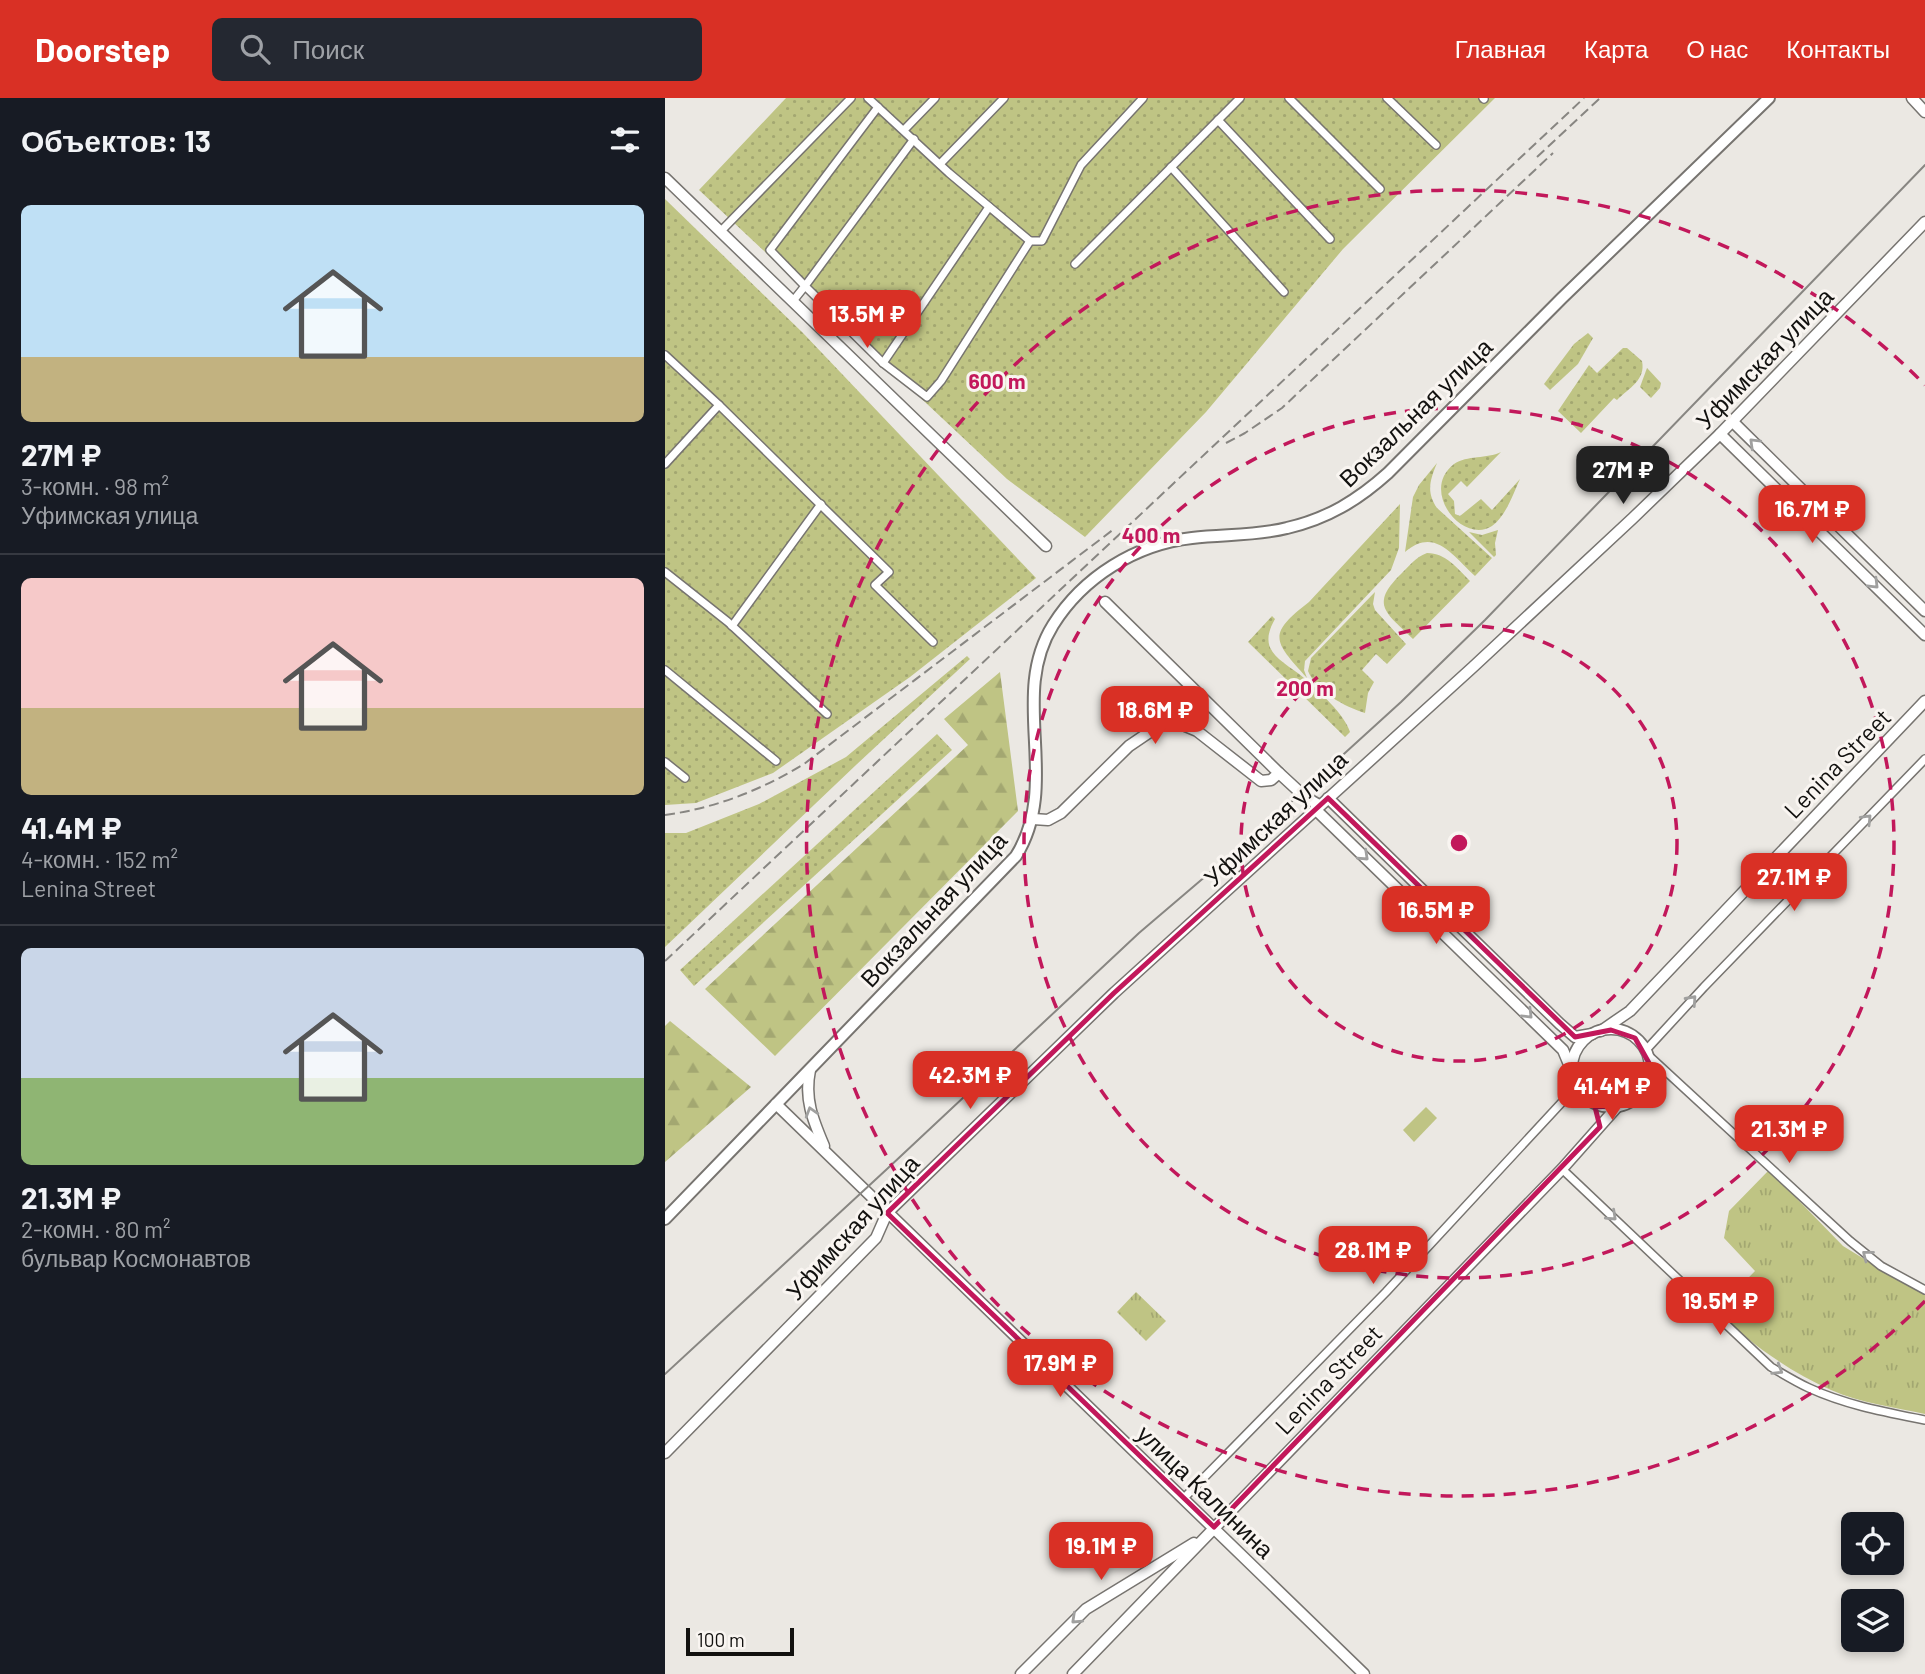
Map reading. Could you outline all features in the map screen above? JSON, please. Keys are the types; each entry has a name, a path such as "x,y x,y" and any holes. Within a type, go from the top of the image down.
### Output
{"main road":[{"name":"Вокзальная улица","path":"665,1219 1000,874 1024,843 1033,819 1037,780 1034,688 1039,658 1053,625 1084,588 1120,561 1163,544 1188,538 1285,529 1325,517 1358,498 1388,473 1562,298 1769,98"}],"street":[{"path":"721,231 851,98"},
{"path":"868,98 989,208 1030,241 1042,242 1081,165 1143,98"},
{"path":"904,130 935,98"},
{"path":"940,164 1004,98"},
{"path":"1075,264 1240,98"},
{"path":"1289,98 1380,189"},
{"path":"1387,98 1436,145"},
{"path":"1912,98 1925,111"},
{"path":"878,107 769,250 884,363 927,397 941,381 1030,241"},
{"path":"1218,120 1330,239"},
{"path":"793,301 914,139"},
{"path":"1171,167 1284,292"},
{"path":"666,182 721,231 1046,546"},
{"path":"884,363 989,208"},
{"name":"Уфимская улица","path":"665,1453 876,1238 887,1213 1114,993 1482,658 1720,434 1925,222"},
{"path":"665,355 890,572 876,584 933,642"},
{"path":"665,464 719,405"},
{"path":"1732,421 1925,611"},
{"path":"1720,434 1925,635"},
{"path":"732,626 821,504"},
{"path":"1849,559 1860,546"},
{"path":"665,572 732,626 827,714"},
{"path":"1105,602 1563,1050 1577,1086 1584,1096 1594,1103 1617,1107 1633,1101 1645,1088 1650,1071 1646,1052"},
{"path":"665,670 776,761"},
{"name":"Lenina Street","path":"1573,1074 1576,1051 1630,1011 1925,701"},
{"path":"1033,819 1048,820 1061,813 1129,747 1164,723 1178,723 1197,731 1261,781 1271,780 1279,773"},
{"path":"1646,1052 1721,969 1925,759"},
{"path":"665,762 685,778"},
{"path":"1328,797 1575,1037 1620,1031 1629,1034 1850,1241 1881,1266 1925,1290"},
{"path":"1629,1034 1630,1011"},
{"path":"810,1070 807,1096 827,1153"},
{"name":"Lenina Street","path":"1184,1498 1386,1292 1577,1086"},
{"path":"1594,1103 1600,1128"},
{"name":"улица Калинина","path":"776,1104 1364,1674"},
{"name":"Lenina Street","path":"1073,1674 1562,1169 1617,1107"},
{"path":"1562,1169 1770,1367 1806,1387 1865,1409 1925,1420"},
{"name":"Lenina Street","path":"1021,1674 1086,1609 1187,1549 1214,1527"}],"highlighted area":[{"path":"1328,798 1575,1037 1611,1030 1635,1038 1649,1063 1645,1088 1625,1105 1595,1107 1600,1127 1214,1527 887,1213 1114,993"}],"green space":[{"path":"786,98 1495,98 1343,249 1206,412 1085,537 1007,479 699,190"},
{"path":"665,199 803,333 1036,578 910,677 773,773 696,803 665,805"},
{"path":"1588,333 1593,338 1578,364 1550,390 1544,384 1574,344"},
{"path":"1623,348 1627,348 1642,361 1643,368 1639,379 1617,400 1614,398 1581,433 1558,411 1589,365 1597,373"},
{"path":"1647,368 1661,383 1651,398 1640,387"},
{"path":"1501,452 1467,487 1461,481 1448,494 1454,501 1455,514 1460,516 1481,499 1492,510 1520,479 1497,522 1481,530 1469,528 1458,522 1443,500 1441,488 1444,475 1459,461"},
{"path":"1437,463 1430,486 1431,497 1437,508 1492,558 1475,576 1451,553 1435,543 1425,542 1405,552 1413,497"},
{"path":"1400,504 1399,548 1391,570 1305,661 1307,678 1282,646 1279,638 1281,631"},
{"path":"1498,530 1494,557 1469,532 1482,535"},
{"path":"1427,553 1446,558 1470,581 1413,639 1389,615 1384,601 1391,585 1413,562"},
{"path":"1375,592 1375,610 1406,644 1387,664 1376,654 1362,670 1374,682 1368,693 1365,713 1332,697 1317,685 1308,671 1311,658"},
{"path":"1272,616 1275,619 1268,640 1274,654 1310,683 1337,711 1350,732 1345,737 1248,642"},
{"path":"967,656 970,659 665,947 665,833 686,833 759,804 846,757"},
{"path":"1000,672 1018,811 775,1056 705,989 968,745 944,719"},
{"path":"937,734 952,750 694,986 680,970"},
{"path":"670,1021 751,1087 665,1162 665,1026"},
{"path":"1426,1107 1437,1118 1414,1142 1403,1130"},
{"path":"1769,1170 1843,1246 1905,1284 1925,1293 1925,1414 1877,1404 1831,1390 1770,1355 1716,1311 1755,1271 1724,1238 1729,1211"},
{"path":"1136,1292 1166,1321 1146,1341 1117,1312"}],"tram line":[{"path":"665,1374 1139,933 1268,823 1401,702 1485,620 1925,165"}],"railway":[{"path":"665,961 1584,98"},
{"path":"1537,157 1600,98"},
{"path":"1226,443 1282,408 1553,153"},
{"path":"665,815 702,808 737,797 804,764 1114,529"}]}
